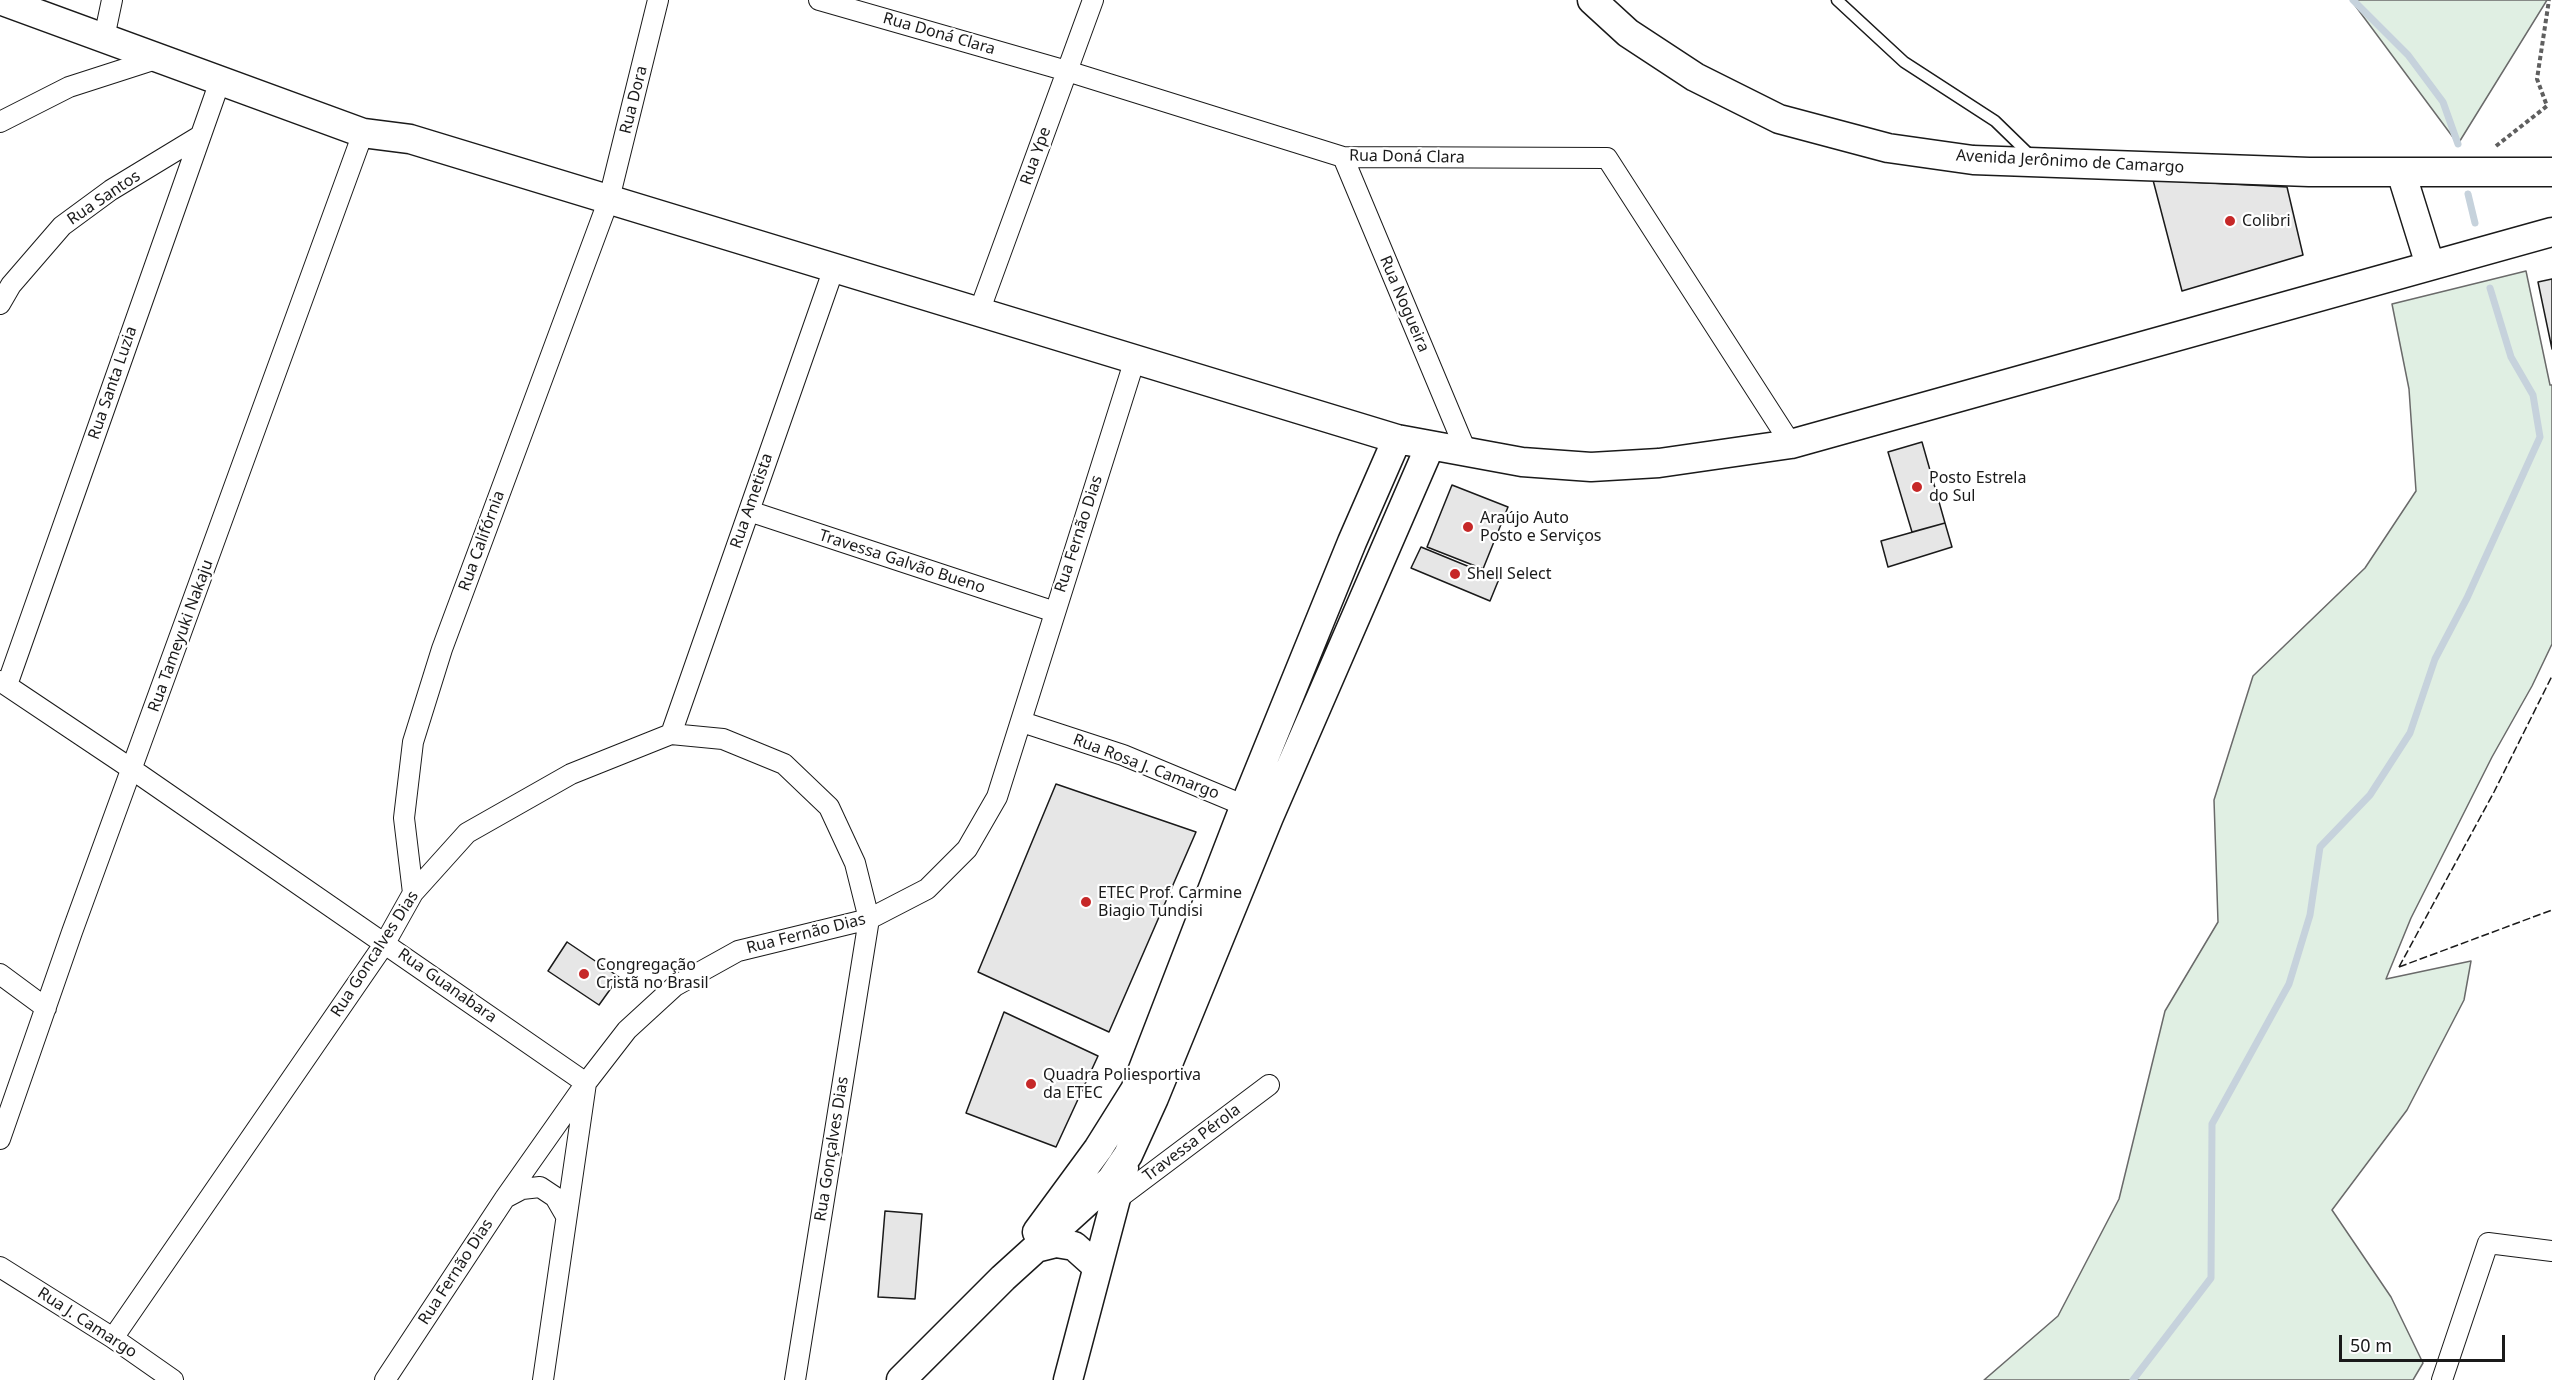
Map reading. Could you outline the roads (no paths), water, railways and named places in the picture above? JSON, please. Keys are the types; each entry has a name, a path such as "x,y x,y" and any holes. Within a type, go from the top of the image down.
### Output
{"main road":[{"path":"0,0 363,133 410,139 1397,439 1522,462 1591,467 1659,463 1791,444 2546,235"},
{"name":"Avenida Jerônimo de Camargo","path":"1592,0 1628,33 1695,77 1779,119 1888,148 1973,160 2309,172 2552,172"},
{"path":"2401,172 2430,266"},
{"path":"1068,1380 1094,1272 1094,1239 1102,1201 1111,1180 1128,1155 1154,1098 1352,542 1397,439"},
{"path":"1003,1278 1098,1149 1135,1090 1257,811 1430,446"},
{"path":"1098,1149 1088,1182 1102,1201"},
{"path":"901,1380 1036,1248 1102,1201"},
{"path":"1036,1248 1056,1243 1074,1246 1094,1272"}],"street":[{"path":"104,38 112,0"},
{"name":"Rua Dora","path":"609,199 658,0"},
{"name":"Rua Doná Clara","path":"819,0 1067,71 1343,157 1607,158 1791,444"},
{"name":"Rua Ype","path":"979,312 1093,0"},
{"path":"0,122 69,87 159,58"},
{"name":"Rua Santa Luzia","path":"3,683 220,81"},
{"name":"Rua Tameyuki Nakaju","path":"0,1139 363,133"},
{"name":"Rua Santos","path":"0,304 11,285 62,226 111,190 200,136"},
{"name":"Rua Nogueira","path":"1343,157 1466,451"},
{"name":"Rua Califórnia","path":"413,893 404,818 413,742 442,649 609,199"},
{"name":"Rua Ametista","path":"671,734 834,268"},
{"name":"Rua Fernão Dias","path":"385,1380 505,1198 586,1083 627,1030 675,986 738,951 869,919 927,889 967,849 997,797 1135,359"},
{"name":"Travessa Galvão Bueno","path":"749,511 1054,612"},
{"name":"Rua Guanabara","path":"3,683 133,770 586,1083"},
{"name":"Rua Rosa J. Camargo","path":"1022,722 1123,755 1257,811"},
{"name":"Rua Goncalves Dias","path":"113,1338 385,943 413,893 467,833 571,774 671,734 723,739 784,764 829,807 855,863 869,919"},
{"name":"Rua Gonçalves Dias","path":"795,1380 869,919"},
{"path":"0,974 46,1008"},
{"path":"543,1380 586,1083"},
{"name":"Travessa Pérola","path":"1102,1201 1269,1085"},
{"path":"505,1198 522,1189 540,1187 555,1197 566,1216"},
{"path":"2442,1380 2488,1243 2552,1251"},
{"name":"Rua J. Camargo","path":"0,1267 113,1338 173,1380"}],"lane":[{"path":"1837,0 1904,62 1995,121 2037,162"}],"waterway":[{"path":"2353,0 2408,55 2443,102 2458,144"},
{"path":"2468,194 2475,223"},
{"path":"2133,1380 2211,1278 2212,1124 2289,984 2310,915 2320,847 2370,795 2410,733 2435,659 2467,598 2540,437 2533,395 2511,357 2490,288"}],"place":[{"name":"Colibri","path":"2230,221"},
{"name":"Posto Estrela do Sul","path":"1917,487"},
{"name":"Araújo Auto Posto e Serviços","path":"1468,527"},
{"name":"Shell Select","path":"1455,574"},
{"name":"ETEC Prof. Carmine Biagio Tundisi","path":"1086,902"},
{"name":"Congregação Cristã no Brasil","path":"584,974"},
{"name":"Quadra Poliesportiva da ETEC","path":"1031,1084"}]}
